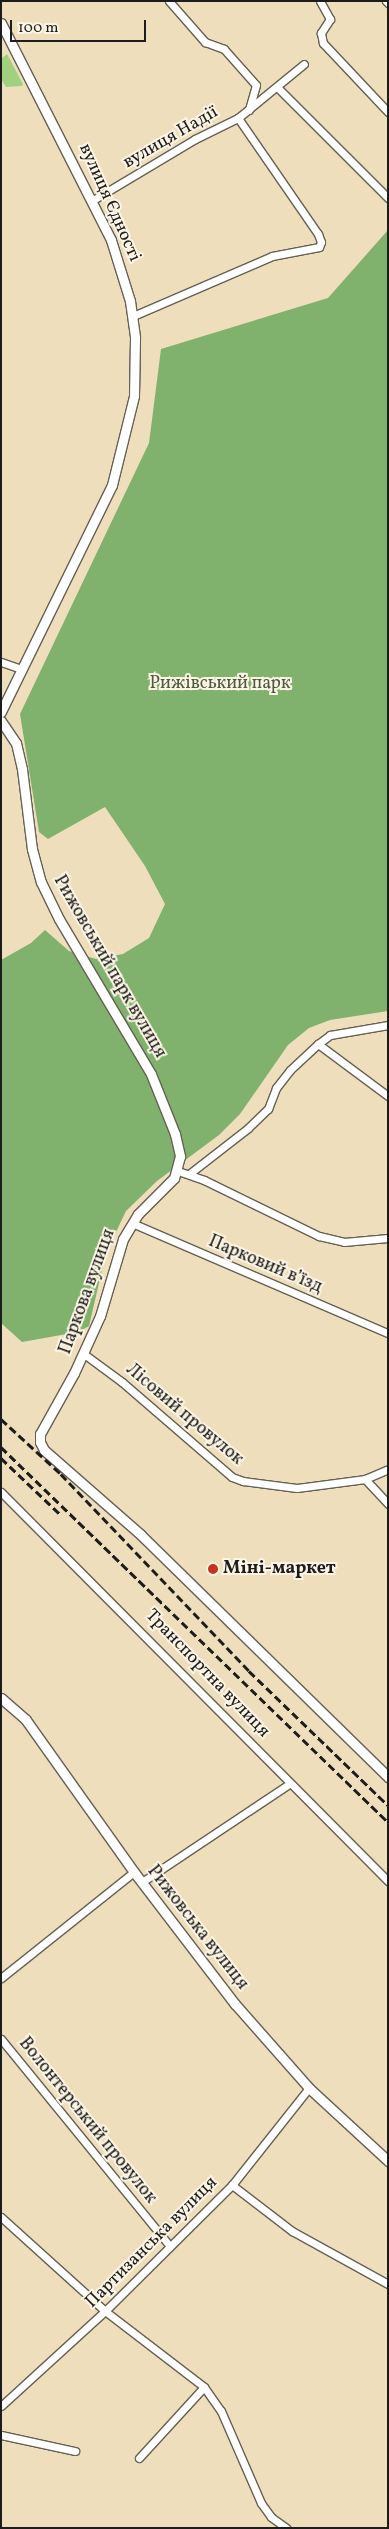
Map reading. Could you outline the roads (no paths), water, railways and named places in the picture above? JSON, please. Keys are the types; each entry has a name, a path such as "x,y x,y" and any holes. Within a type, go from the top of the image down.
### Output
{"street":[{"path":"169,1 205,42 224,49 256,85 249,110"},
{"path":"320,1 330,19 321,33 323,43 388,112"},
{"name":"вулиця Єдності","path":"1,23 93,200 123,274 133,316 134,396 112,485 1,712"},
{"name":"вулиця Надії","path":"93,200 195,140 238,118 278,88 304,64"},
{"path":"278,88 388,198"},
{"name":"вулиця Надії","path":"133,316 221,275 272,256 319,247 321,242 238,118"},
{"path":"1,662 21,670"},
{"name":"Рижовський парк вулиця","path":"1,721 16,743 32,849 41,882 59,919 151,1074 179,1145 178,1171"},
{"path":"189,1174 261,1115 290,1070 330,1035 388,1025"},
{"path":"318,1044 388,1096"},
{"path":"178,1171 189,1174 319,1236 344,1242 388,1238"},
{"name":"Паркова вулиця","path":"178,1171 132,1223 123,1239 109,1291 84,1354 40,1434 40,1442 44,1450 141,1535 388,1777"},
{"name":"Парковий в’їзд","path":"132,1223 388,1333"},
{"name":"Лісовий провулок","path":"84,1354 122,1382 232,1477 257,1485 297,1488 365,1479 388,1469"},
{"path":"365,1479 388,1504"},
{"name":"Транспортна вулиця","path":"1,1492 222,1712 289,1784 388,1881"},
{"name":"Рижовська вулиця","path":"1,1698 26,1720 134,1872 235,2004 309,2088 388,2161"},
{"path":"142,1882 289,1784"},
{"path":"1,1978 134,1872"},
{"name":"Волонтерський провулок","path":"1,2039 169,2245"},
{"name":"Партизанська вулиця","path":"1,2406 105,2311 169,2245 232,2185 309,2088"},
{"path":"232,2185 292,2231 388,2284"},
{"path":"1,2218 105,2311 204,2387 221,2411 261,2503 271,2517 286,2528"},
{"path":"139,2458 204,2387"},
{"path":"1,2435 75,2451"}],"railway":[{"path":"1,1419 61,1474 249,1671 388,1805"},
{"path":"1,1447 388,1822"},
{"path":"1,1458 61,1515"}],"place":[{"name":"Міні-маркет","path":"213,1569"}],"park label":[{"name":"Рижівський парк","path":"220,684"}]}
